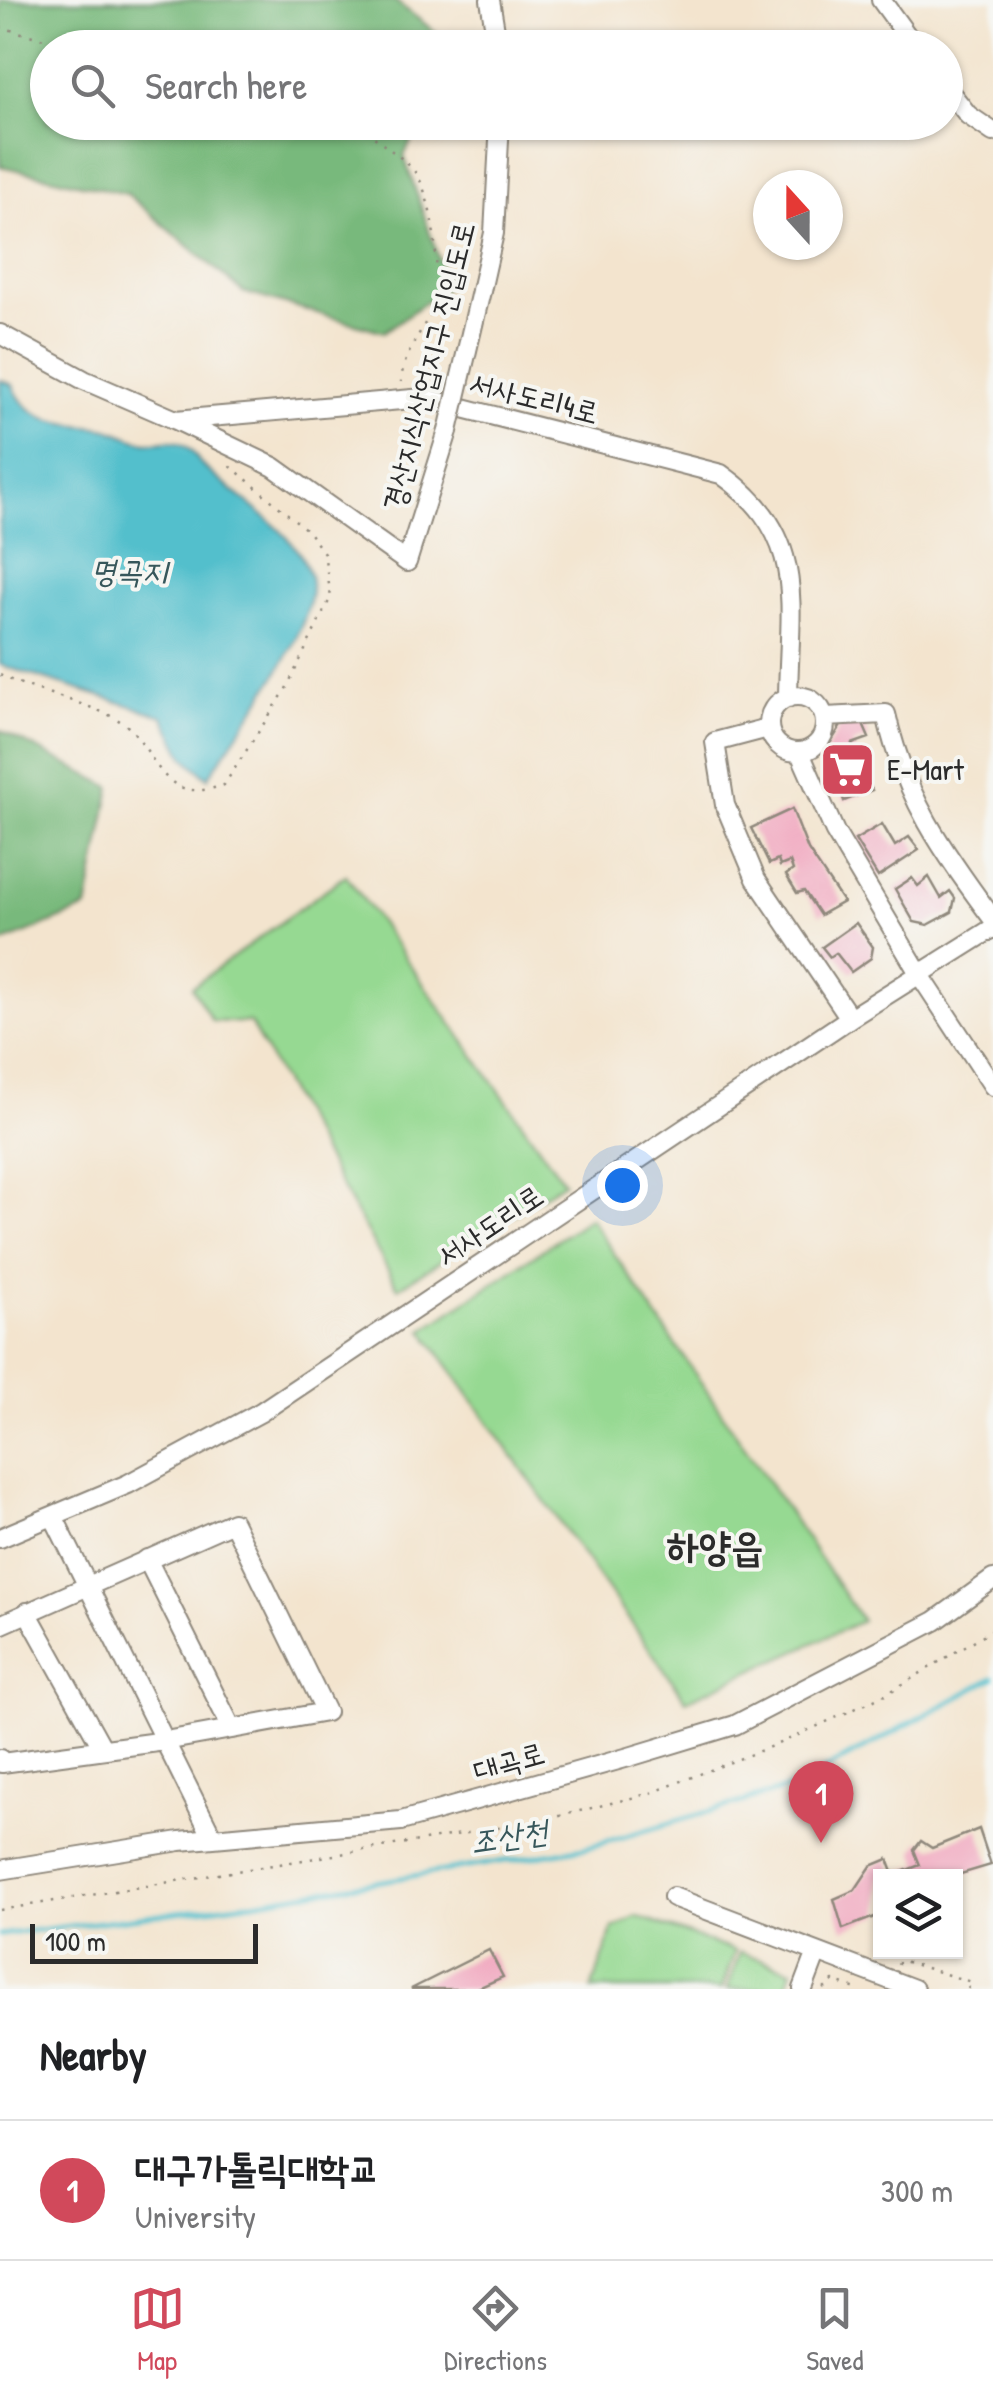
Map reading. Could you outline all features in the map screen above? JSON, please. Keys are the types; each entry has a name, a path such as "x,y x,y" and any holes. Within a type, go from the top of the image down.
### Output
{"street":[{"path":"490,0 495,30"},
{"path":"881,0 903,30"},
{"path":"963,109 993,132"},
{"name":"경산지식산업지구 진입도로","path":"176,420 274,467 407,562 448,431 494,233 499,140"},
{"path":"0,334 84,380 176,420"},
{"name":"서사도리4로","path":"176,420 424,398 721,474 750,494 780,538 789,571 788,698"},
{"path":"788,698 815,702 825,718 818,745 800,753 782,748 768,728 774,708 788,698"},
{"path":"825,718 886,714 899,770 949,860 993,919"},
{"path":"768,728 715,742 725,805 756,879 850,1018"},
{"path":"800,753 836,832 920,975 993,1086"},
{"name":"서사도리로","path":"0,1538 128,1484 261,1412 850,1018 993,928"},
{"path":"53,1516 214,1838"},
{"path":"0,1625 232,1522 326,1712 165,1741 2,1763 0,1759"},
{"path":"147,1559 232,1729"},
{"name":"대곡로","path":"0,1870 214,1838 401,1820 736,1725 935,1621 993,1580"},
{"path":"27,1612 103,1749"},
{"path":"672,1896 914,1989"},
{"path":"803,1989 818,1952"}],"path":[{"path":"0,26 30,35"},
{"path":"373,140 417,174 432,221 439,281 431,310 409,348 399,399"},
{"path":"0,676 32,691 121,720 160,771 184,789 208,790 224,785 285,691 331,597 324,553 308,531 224,461"},
{"path":"896,1968 900,1960 971,1982 968,1989"},
{"path":"824,1989 833,1981 856,1989"}],"green space":[{"path":"0,0 394,0 433,30 30,30 30,140 412,140 404,156 448,286 384,332 243,292 127,194 0,166"},
{"path":"0,730 111,787 87,908 0,944"},
{"path":"346,875 564,1182 398,1288 250,1023 212,1021 192,987"},
{"path":"590,1218 862,1621 686,1700 423,1330"},
{"path":"636,1916 735,1951 722,1989 592,1989 613,1929"},
{"path":"740,1952 792,1970 786,1989 727,1989"}],"water":[{"name":"명곡지","path":"0,380 13,385 29,408 51,420 109,429 141,441 174,441 187,447 210,472 278,529 306,565 310,597 303,622 274,679 208,778 185,758 163,716 0,665"}],"building":[{"name":"E-Mart","path":"862,722 869,738 852,744 872,790 844,801 826,750 842,724"},
{"path":"792,809 808,850 843,902 820,915 804,891 797,893 786,875 793,870 790,862 780,866 778,860 769,864 751,828"},
{"path":"882,824 895,846 909,837 919,850 878,877 855,840"},
{"path":"929,877 941,898 950,891 955,898 952,912 928,925 914,922 895,889 912,878 918,886"},
{"path":"856,923 873,947 871,958 851,972 836,953 830,957 822,947"},
{"path":"979,1829 991,1865 963,1873 963,1869 910,1869 920,1865 914,1850 921,1841 932,1848"},
{"path":"888,1859 892,1869 873,1869 873,1918 843,1929 834,1899 855,1890 871,1866"},
{"path":"489,1950 503,1977 476,1989 411,1989"}],"waterway":[{"name":"조산천","path":"0,1935 247,1903 585,1848 793,1787 993,1678"}],"place":[{"name":"E-Mart","path":"848,770"},
{"name":"대구가톨릭대학교","path":"821,1843"}],"district":[{"name":"하양읍","path":"715,1546"}]}
